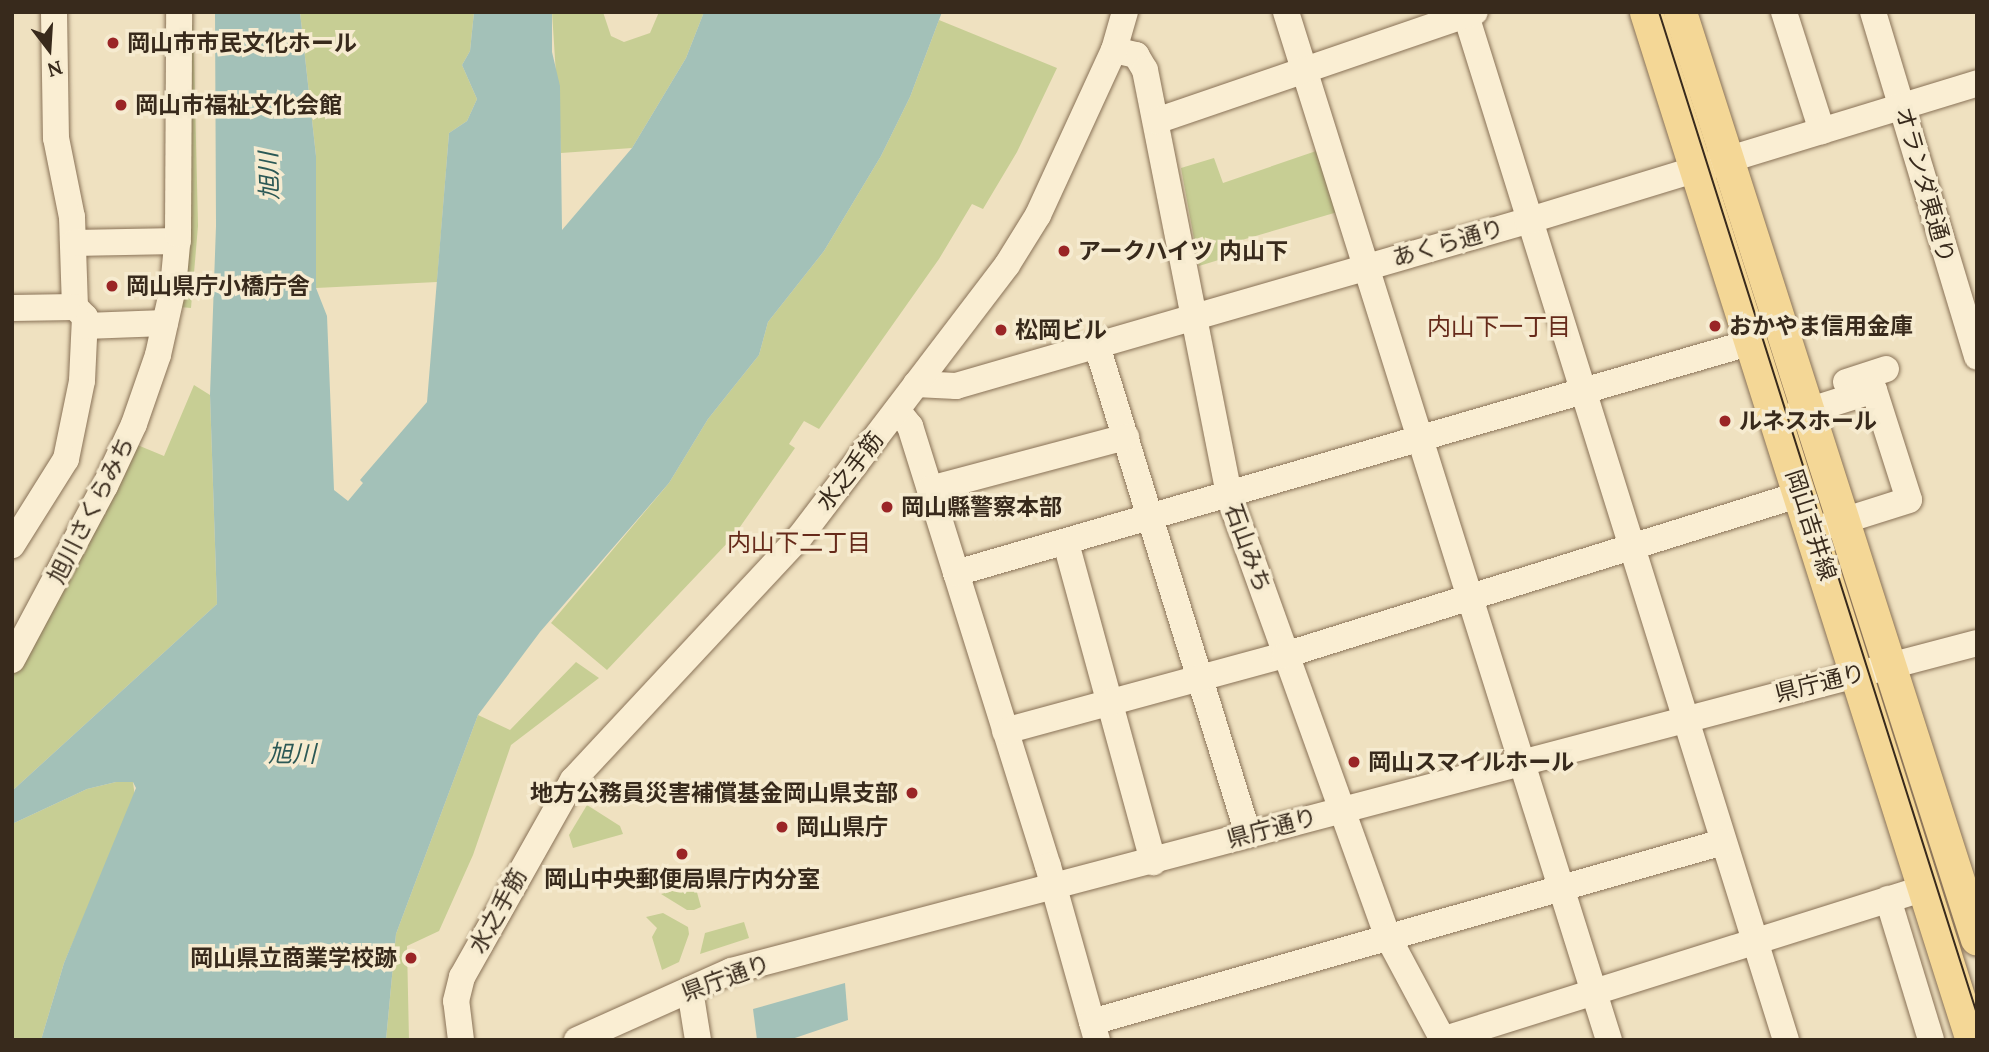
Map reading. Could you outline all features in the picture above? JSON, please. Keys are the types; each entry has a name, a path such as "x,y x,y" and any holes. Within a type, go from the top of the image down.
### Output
{"main road":[{"name":"岡山吉井線","path":"1646,12 1858,673 1969,1030"},
{"name":"岡山吉井線","path":"1680,12 1977,939"}],"street":[{"path":"12,545 66,459 82,381 80,317 70,200 56,138 54,12"},
{"name":"旭川さくらみち","path":"12,660 105,486 134,424 158,355 177,241 179,12"},
{"name":"水之手筋","path":"461,1040 456,1001 461,977 573,780 799,538 1007,265 1038,215 1114,50 1125,12"},
{"path":"1286,12 1609,1040"},
{"path":"1784,12 1822,131"},
{"name":"オランダ東通り","path":"1873,12 1977,357"},
{"path":"1156,121 1469,13 1527,221 1632,546 1683,719 1786,1040"},
{"name":"石山みち","path":"1114,50 1136,55 1156,121 1228,496 1388,937 1442,1040"},
{"name":"あくら通り","path":"916,384 956,386 1097,346 1527,221 1977,83"},
{"path":"73,243 177,241"},
{"path":"12,308 80,317 165,323"},
{"path":"956,573 1582,394 1752,342"},
{"path":"1097,346 1248,834"},
{"path":"1777,420 1806,402 1886,369"},
{"path":"1806,402 1874,390 1909,500 1812,530"},
{"path":"897,410 910,426 930,489 1053,887 1094,1031 1388,937 1723,842"},
{"path":"930,489 1126,437"},
{"path":"1005,730 1285,655 1470,595 1801,494"},
{"path":"1066,543 1153,862"},
{"name":"県庁通り","path":"577,1040 731,971 1977,643"},
{"path":"1442,1040 1925,888"},
{"path":"1888,899 1930,1036 1969,1030"},
{"path":"690,990 698,1040"}],"green space":[{"path":"193,12 198,226 191,308 180,307"},
{"path":"300,12 474,12 470,51 462,65 477,99 467,121 449,133 437,282 316,288 316,156"},
{"path":"552,12 603,12 611,36 624,42 650,33 659,12 704,12 686,58 632,148 561,153"},
{"path":"939,20 1057,68 1017,152 983,209 972,204 939,259 819,429 804,421 789,444 795,448 733,537 607,670 551,623 669,483 708,419 759,355 768,322 824,251 881,156 910,97"},
{"path":"1322,149 1341,211 1235,242 1238,254 1199,266 1181,168 1214,158 1223,183"},
{"path":"194,385 210,395 217,604 12,791 12,676 135,444 164,456"},
{"path":"576,662 599,678 511,745 473,855 439,931 407,946 409,1040 386,1040 396,934 478,715 510,730"},
{"path":"116,782 133,782 135,797 64,963 41,1040 12,1040 12,824 87,789"},
{"path":"587,805 620,826 623,834 573,848 569,835"},
{"path":"695,885 701,907 694,910 687,910 661,894"},
{"path":"663,913 688,927 689,934 679,962 662,970 652,937 657,928 646,917"},
{"path":"744,922 749,938 700,954 705,933"}],"water":[{"name":"旭川","path":"215,12 300,12 316,156 316,288 327,316 334,490 348,501 363,483 360,480 427,402 449,133 467,121 477,99 462,65 470,51 474,12 552,12 552,52 560,86 562,230 632,148 686,58 704,12 942,12 910,97 881,156 824,251 768,322 759,355 708,419 669,483 540,632 478,715 396,934 386,1040 41,1040 64,963 136,788 133,782 116,782 87,789 12,824 12,791 217,604 210,395 216,226"},
{"path":"845,983 848,1020 789,1040 757,1040 753,1009"}],"tram line":[{"path":"1659,12 1977,1014"}],"place":[{"name":"岡山市市民文化ホール","path":"113,43"},
{"name":"岡山市福祉文化会館","path":"121,105"},
{"name":"アークハイツ 内山下","path":"1064,251"},
{"name":"岡山県庁小橋庁舎","path":"112,286"},
{"name":"おかやま信用金庫","path":"1715,326"},
{"name":"松岡ビル","path":"1001,330"},
{"name":"ルネスホール","path":"1725,421"},
{"name":"岡山縣警察本部","path":"887,507"},
{"name":"岡山スマイルホール","path":"1354,762"},
{"name":"地方公務員災害補償基金岡山県支部","path":"912,793"},
{"name":"岡山県庁","path":"782,827"},
{"name":"岡山中央郵便局県庁内分室","path":"682,854"},
{"name":"岡山県立商業学校跡","path":"411,958"}],"district":[{"name":"内山下一丁目","path":"1499,327"},
{"name":"内山下二丁目","path":"799,543"}]}
